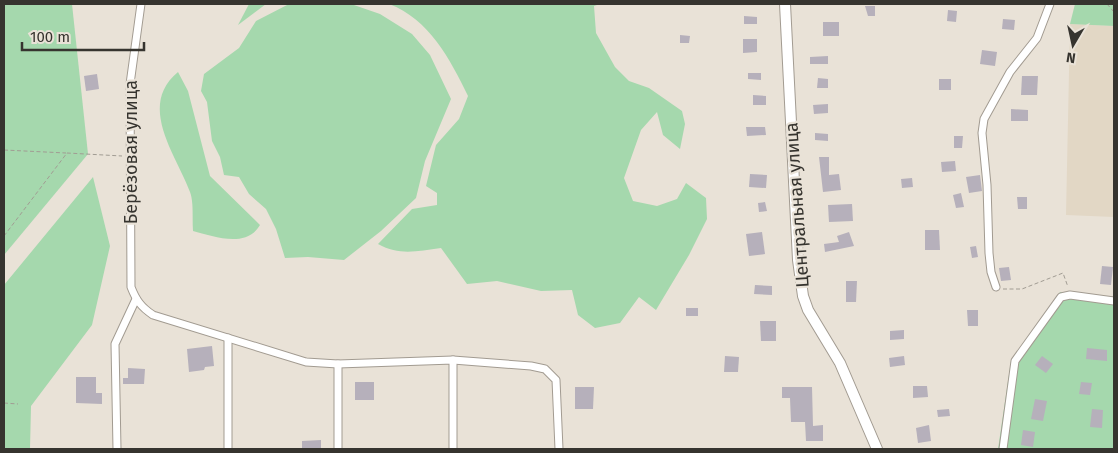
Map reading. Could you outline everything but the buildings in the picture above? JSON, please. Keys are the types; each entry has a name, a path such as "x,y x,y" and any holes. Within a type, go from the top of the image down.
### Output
{"street":[{"name":"Берёзовая улица","path":"136,299 131,287 130,84 141,4"},
{"name":"Центральная улица","path":"785,4 798,260 803,296 808,310 840,363 877,449"},
{"path":"996,287 990,272 988,245 988,185 982,133 984,119 1010,72 1037,38 1050,4"},
{"path":"1003,449 1014,362 1061,297 1070,296 1114,301"},
{"path":"117,449 115,344 136,299 153,315 306,362 338,364 453,360 531,366 544,369 556,380 559,449"},
{"path":"228,338 228,449"},
{"path":"453,360 453,449"},
{"path":"338,364 338,449"}],"path":[{"path":"1107,4 1114,12"},
{"path":"4,150 130,157"},
{"path":"4,236 67,153"},
{"path":"996,287 1010,290 1022,289 1063,273 1070,296"},
{"path":"4,403 18,404"}],"shaded area":[{"path":"1070,24 1114,26 1114,217 1066,215"}],"green space":[{"path":"4,4 72,4 88,154 4,255"},
{"path":"249,4 266,4 238,25"},
{"path":"289,4 351,4 380,14 412,34 430,55 451,99 425,161 416,198 381,231 344,260 308,257 285,258 276,229 266,209 249,194 239,177 224,175 220,157 212,141 207,102 201,91 204,74 239,48 256,21"},
{"path":"389,4 600,4 594,6 596,33 615,67 629,81 649,88 682,111 685,124 680,149 663,135 657,112 641,130 624,178 633,201 657,206 677,199 686,183 706,198 707,219 689,255 656,310 639,297 620,323 595,328 578,315 572,290 541,291 497,281 467,284 441,248 401,251 378,244 412,209 437,205 437,193 426,186 436,145 459,119 468,96 446,55 427,30 403,11"},
{"path":"1075,4 1114,4 1114,26 1070,24"},
{"path":"178,72 188,91 210,176 260,225 246,237 238,239 219,238 193,231 190,192 169,146 160,115 161,100 166,85"},
{"path":"93,177 110,246 92,325 31,406 30,449 4,449 4,285"},
{"path":"1060,292 1114,299 1114,449 998,449 1011,361"}]}
